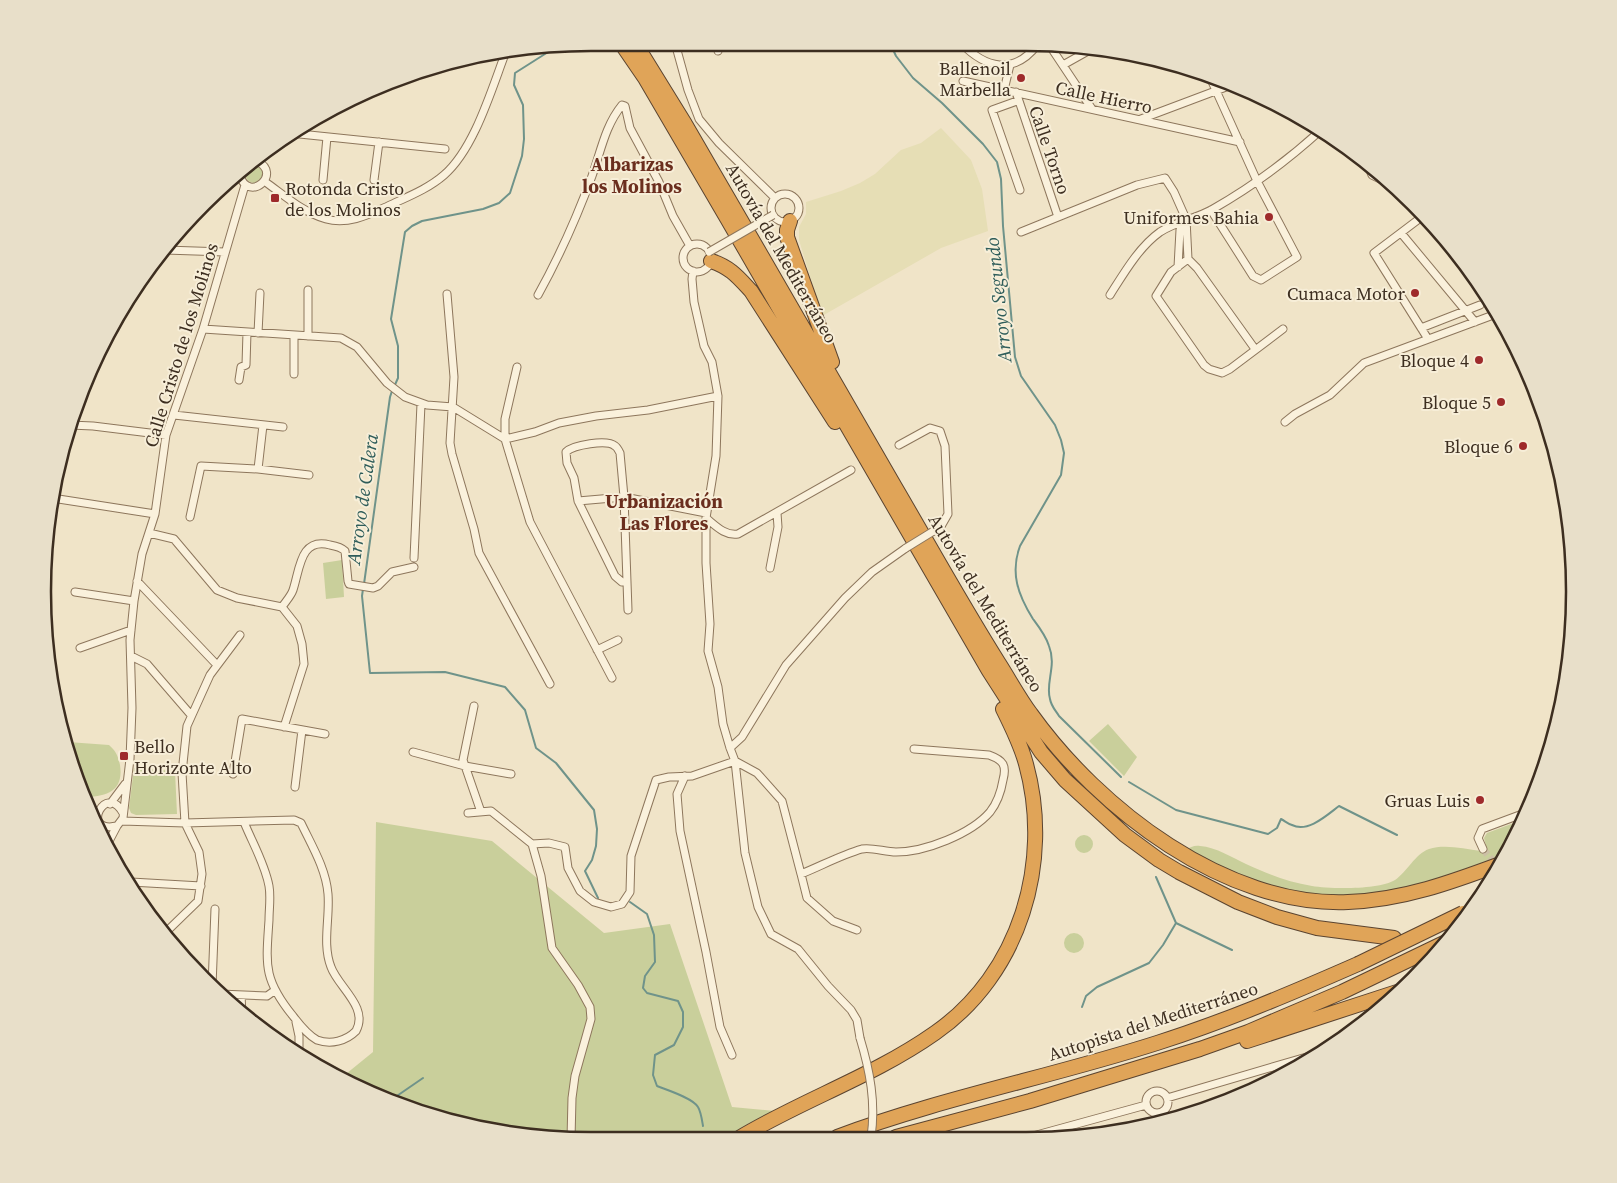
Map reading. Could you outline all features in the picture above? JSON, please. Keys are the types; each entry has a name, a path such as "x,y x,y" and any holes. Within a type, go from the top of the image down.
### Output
{"highway":[{"name":"Autovía del Mediterráneo","path":"628,51 718,203 988,671 1035,742 1065,780 1106,819 1132,840 1179,872 1238,902 1318,928 1394,938"},
{"name":"Autovía del Mediterráneo","path":"640,51 690,132 973,622 1027,707 1054,743 1099,789 1136,822 1169,846 1189,857 1229,877 1261,890 1300,899 1346,902 1390,898 1418,892 1490,867"},
{"path":"790,221 787,237 825,345 835,371 869,433 874,450"},
{"path":"710,256 738,277 751,291 855,454 883,488"},
{"path":"750,1132 812,1099 889,1062 936,1033 957,1017 976,996 1002,959 1021,919 1030,888 1035,856 1036,831 1032,788 1026,765 1013,729 994,692 988,671"},
{"name":"Autopista del Mediterráneo","path":"854,1132 894,1118 1157,1043 1272,1002 1358,964 1457,917"},
{"path":"915,1132 1030,1101 1200,1049 1294,1013 1389,970 1436,941"},
{"path":"1030,1101 1063,1097 1384,996"}],"street":[{"path":"677,51 699,119 719,143 775,198"},
{"path":"970,51 980,60 991,64 1010,65 1030,51"},
{"path":"1054,52 1092,109"},
{"path":"1063,66 1082,54"},
{"path":"264,181 300,207 319,216 340,221 366,216 424,189 444,176 461,158 503,59"},
{"path":"1004,90 1010,65"},
{"name":"Calle Hierro","path":"962,81 1240,142"},
{"path":"1211,210 1254,276 1262,280 1297,256 1257,181 1213,85"},
{"path":"1140,120 1222,89"},
{"name":"Calle Torno","path":"1016,92 1017,101 1058,217"},
{"path":"1017,101 992,110 1020,190"},
{"path":"538,295 558,259 593,173 604,136 622,105 625,106 634,137 659,182 673,216 690,246"},
{"path":"304,134 445,149"},
{"path":"1110,295 1143,248 1159,233 1186,219 1211,210 1294,156 1316,136"},
{"path":"323,180 327,137"},
{"path":"374,180 379,142"},
{"path":"242,180 245,185 249,187 257,187 264,181 267,172 262,163"},
{"path":"1021,232 1137,185 1165,178 1174,192 1186,219 1188,260 1197,268 1255,349"},
{"name":"Calle Cristo de los Molinos","path":"121,820 130,759 132,708 131,630 142,554 155,514 166,435 203,330 245,185"},
{"path":"788,194 795,198 798,202 799,211 794,218 790,221 782,221 773,215 771,206 775,198 779,195 788,194"},
{"path":"710,256 703,246 694,245 690,246 684,253 683,258 686,266 693,271 702,271 706,269 710,256 773,215"},
{"path":"1178,267 1180,230 1186,219"},
{"path":"1418,220 1374,253 1428,339"},
{"path":"1401,233 1475,322"},
{"path":"173,250 225,252"},
{"path":"1188,260 1171,272 1156,296 1204,365 1209,369 1222,373 1230,370 1283,329"},
{"path":"693,271 694,302 704,346 712,362 718,396 716,456 706,515 706,563 710,624 708,651 718,687 723,724 736,761 745,853 758,907 772,934 798,949 828,986 851,1010 857,1020 871,1080 873,1104 871,1132"},
{"path":"308,290 308,336"},
{"path":"258,333 260,292"},
{"path":"447,294 454,377 450,444 452,454 479,553 550,684"},
{"path":"1422,328 1480,304"},
{"path":"1285,422 1295,414 1330,395 1362,364 1490,316"},
{"path":"203,330 341,338 357,347 387,383 399,393 421,404 453,407 505,439 535,432 558,423 648,410 718,396"},
{"path":"239,380 241,367 246,365 246,332"},
{"path":"294,335 294,374"},
{"path":"517,367 505,419 505,439 530,522 612,678"},
{"path":"414,558 421,404"},
{"path":"174,415 283,428"},
{"path":"78,425 166,435"},
{"path":"258,470 263,425"},
{"path":"730,748 742,737 786,665 845,598 872,572 906,548 940,528 948,514 945,446 940,431 930,428 898,445"},
{"path":"627,582 622,582 615,576 578,501 574,478 566,463 566,452 570,448 609,443 616,446 620,452 624,497 628,610"},
{"path":"190,517 201,466 309,475"},
{"path":"578,501 624,497 706,515 725,533 733,535 738,534 851,470"},
{"path":"60,499 155,514"},
{"path":"770,568 778,527 777,512"},
{"path":"149,533 174,539 217,590 237,598 266,602 282,607 297,626 302,644 304,664 284,727"},
{"path":"282,607 292,591 304,553 315,544 322,543 342,548 345,551 348,580 349,584 353,585 373,588 378,586 392,572 414,567"},
{"path":"137,581 217,665"},
{"path":"75,592 134,601"},
{"path":"80,648 131,630"},
{"path":"170,928 198,901 201,886 202,874 199,852 185,823 182,773 187,726 210,674 240,635"},
{"path":"597,650 618,640"},
{"path":"131,656 147,664 191,715"},
{"path":"474,706 463,760 481,812"},
{"path":"233,774 242,719 325,734"},
{"path":"294,787 302,730"},
{"path":"801,874 864,848 895,852 922,849 974,826 990,812 1000,796 1004,777 1005,766 1000,759 989,755 914,749"},
{"path":"413,752 465,766 511,774"},
{"path":"532,844 549,843 565,847 568,868 580,892 594,902 611,907 622,904 630,892 631,856 656,780 669,777 692,776 736,761 757,773 782,801 806,898 833,921 857,930"},
{"path":"685,776 677,794 680,831 720,1027 732,1055"},
{"name":"Calle Cristo de los Molinos","path":"98,811 103,805 110,804 126,782"},
{"path":"110,804 120,808 121,820 111,838"},
{"path":"468,814 490,811 532,844 541,876 552,948 578,985 590,1007 591,1019 575,1076 571,1131"},
{"path":"1483,849 1478,838 1482,829 1516,816"},
{"path":"104,824 121,820 185,823 294,820 301,824 322,865 328,894 327,952 331,967 356,1006 359,1022 353,1034 336,1042 317,1040 308,1033 274,991 267,966 270,900 268,884 263,866 244,822"},
{"path":"136,882 201,886"},
{"path":"212,977 215,909"},
{"path":"231,995 267,996 274,991"},
{"path":"241,995 241,1003"},
{"path":"296,1020 299,1043"},
{"path":"299,1043 301,1036 308,1033"},
{"path":"1168,1098 1291,1062"},
{"path":"1153,1091 1163,1092 1168,1098 1165,1110 1158,1113 1149,1110 1146,1105 1146,1098 1153,1091"},
{"path":"1050,1131 1146,1105"}],"shaded area":[{"path":"941,128 971,160 982,189 988,231 941,248 822,316 799,240 799,227 806,214 806,202 860,183 875,174 901,150 921,143"}],"green space":[{"path":"258,167 262,171 262,177 257,182 251,182 246,177"},
{"path":"342,560 344,597 326,599 323,563"},
{"path":"1108,724 1137,757 1124,776 1089,741"},
{"path":"73,742 109,745 116,754 121,774 119,781 112,791 91,796"},
{"path":"134,768 175,771 177,814 136,815 131,813 129,808"},
{"path":"376,822 492,841 604,933 670,924 732,1107 775,1111 735,1132 592,1132 556,1131 521,1127 486,1121 418,1103 385,1091 347,1073 373,1052"},
{"path":"1513,823 1495,859 1422,884 1378,894 1356,896 1334,897 1314,895 1265,885 1247,879 1186,850 1196,846 1212,848 1286,880 1312,886 1354,888 1378,886 1395,880 1419,855 1429,849 1448,847 1481,851 1486,846 1484,838 1487,833"},
{"path":"1084,835 1090,838 1093,844 1090,850 1084,853 1078,850 1075,844 1078,838"},
{"path":"1074,933 1081,936 1084,943 1081,950 1074,953 1067,950 1064,943 1067,936"}],"waterway":[{"name":"Arroyo Segundo","path":"894,51 913,78 942,103 983,144 997,162 1001,179 1003,226 1015,357 1021,376 1055,425 1064,453 1061,475 1020,546 1016,565 1017,584 1023,601 1048,642 1052,660 1049,687 1052,706 1059,716 1121,777"},
{"name":"Arroyo de Calera","path":"394,387 398,378 398,346 391,319 405,232 422,221 483,209 499,203 510,193 522,156 524,139 523,105 514,85 515,73 546,53"},
{"name":"Arroyo de Calera","path":"364,584 392,391"},
{"name":"Arroyo de Calera","path":"363,589 362,596 370,673 445,672 505,687 525,710 536,748 556,763 594,810 597,829 596,846 592,860 585,871 598,898"},
{"name":"Arroyo Segundo","path":"1129,782 1176,810 1268,834 1277,828 1281,819 1291,825 1304,827 1317,822 1339,806 1397,835"},
{"path":"1082,1007 1086,996 1097,987 1149,963 1163,945 1176,923 1156,877"},
{"name":"Arroyo de Calera","path":"630,902 647,914 654,935 655,962 645,976 643,988 647,993 678,1001 683,1012 683,1027 674,1045 655,1055 653,1075 657,1086 691,1100 698,1107 703,1126"},
{"path":"1176,923 1232,950"},
{"path":"397,1096 423,1078"}],"tunnel":[{"path":"1483,849 1493,861"}],"place":[{"name":"Ballenoil Marbella","path":"1021,78"},
{"name":"Rotonda Cristo de los Molinos","path":"275,198"},
{"name":"Uniformes Bahia","path":"1269,217"},
{"name":"Cumaca Motor","path":"1415,293"},
{"name":"Bloque 4","path":"1479,360"},
{"name":"Bloque 5","path":"1501,402"},
{"name":"Bloque 6","path":"1523,446"},
{"name":"Bello Horizonte Alto","path":"124,756"},
{"name":"Gruas Luis","path":"1480,800"}],"district":[{"name":"Albarizas los Molinos","path":"632,175"},
{"name":"Urbanización Las Flores","path":"664,512"}]}
